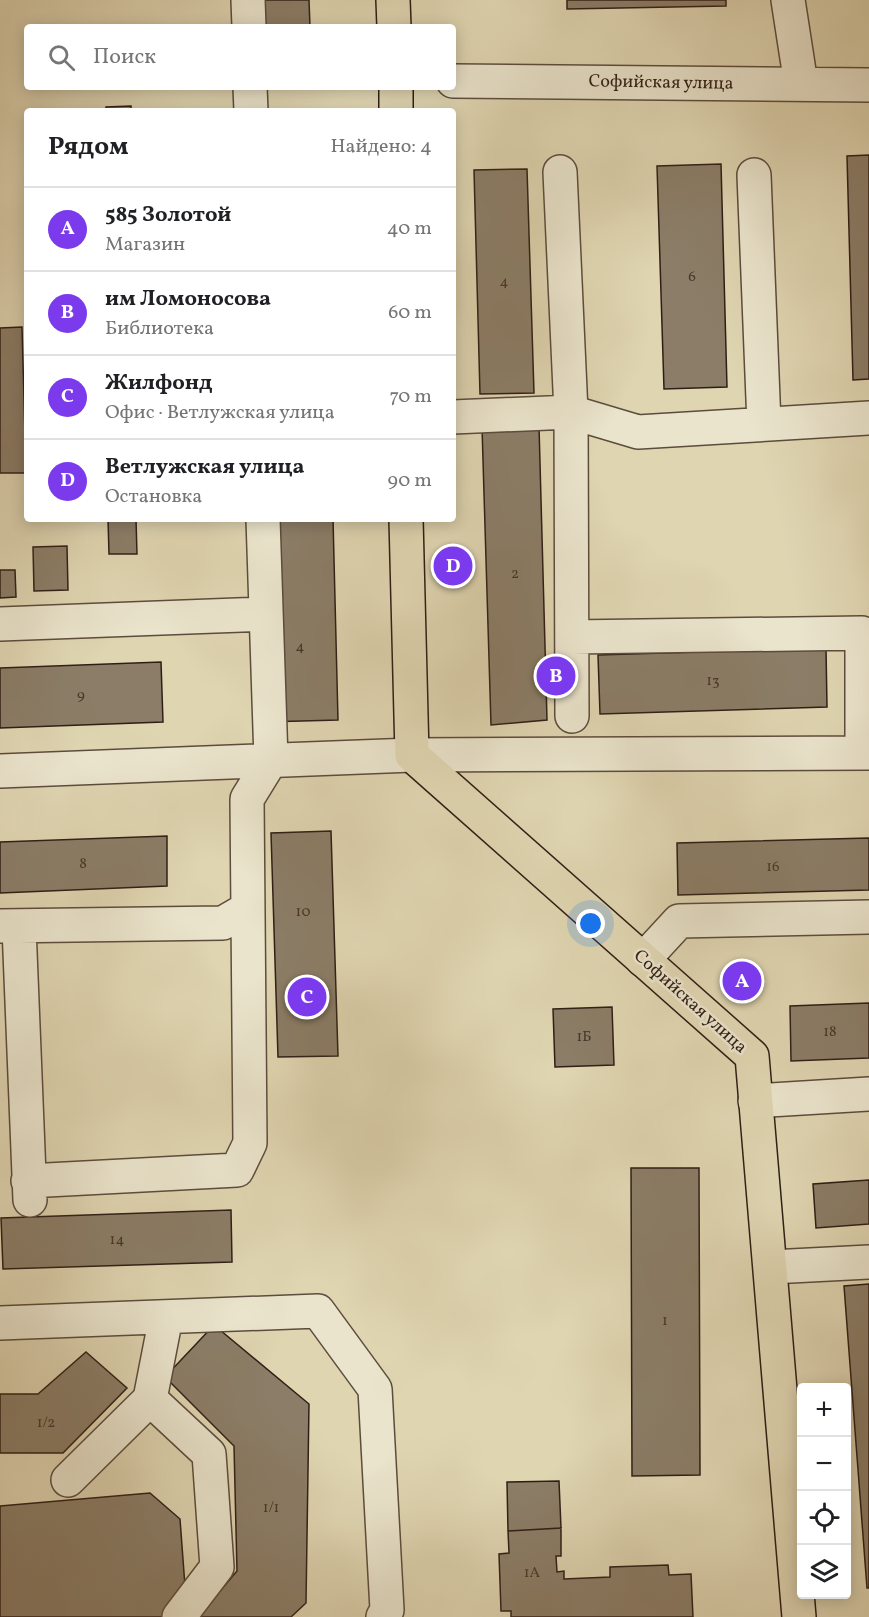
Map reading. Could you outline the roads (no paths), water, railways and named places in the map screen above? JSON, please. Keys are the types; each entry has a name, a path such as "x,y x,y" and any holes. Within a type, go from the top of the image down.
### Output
{"main road":[{"path":"393,0 394,24"},
{"path":"396,90 396,108"},
{"path":"406,522 412,755"},
{"name":"Софийская улица","path":"412,755 752,1056 798,1617"}],"street":[{"path":"248,0 249,24"},
{"path":"788,0 801,84"},
{"name":"Софийская улица","path":"456,81 869,85"},
{"path":"250,90 251,108"},
{"path":"560,172 571,412 572,716"},
{"path":"754,175 764,424"},
{"path":"456,417 571,412 638,432 869,418"},
{"path":"247,909 223,923 10,927 29,1190 237,1170 250,1143 247,799 271,760 263,522"},
{"path":"0,624 266,614"},
{"path":"0,771 412,755 865,753 862,633 572,637"},
{"path":"643,960 679,921 869,917"},
{"path":"756,1101 869,1094"},
{"path":"771,1267 869,1262"},
{"path":"0,1323 318,1311 375,1389 387,1610 383,1617"},
{"path":"68,1480 150,1399 166,1317"},
{"path":"150,1399 209,1454 217,1567 179,1617"}],"place":[{"name":"Ветлужская улица","path":"453,566"},
{"name":"им Ломоносова","path":"556,676"},
{"name":"585 Золотой","path":"742,981"},
{"name":"Жилфонд","path":"307,997"}]}
